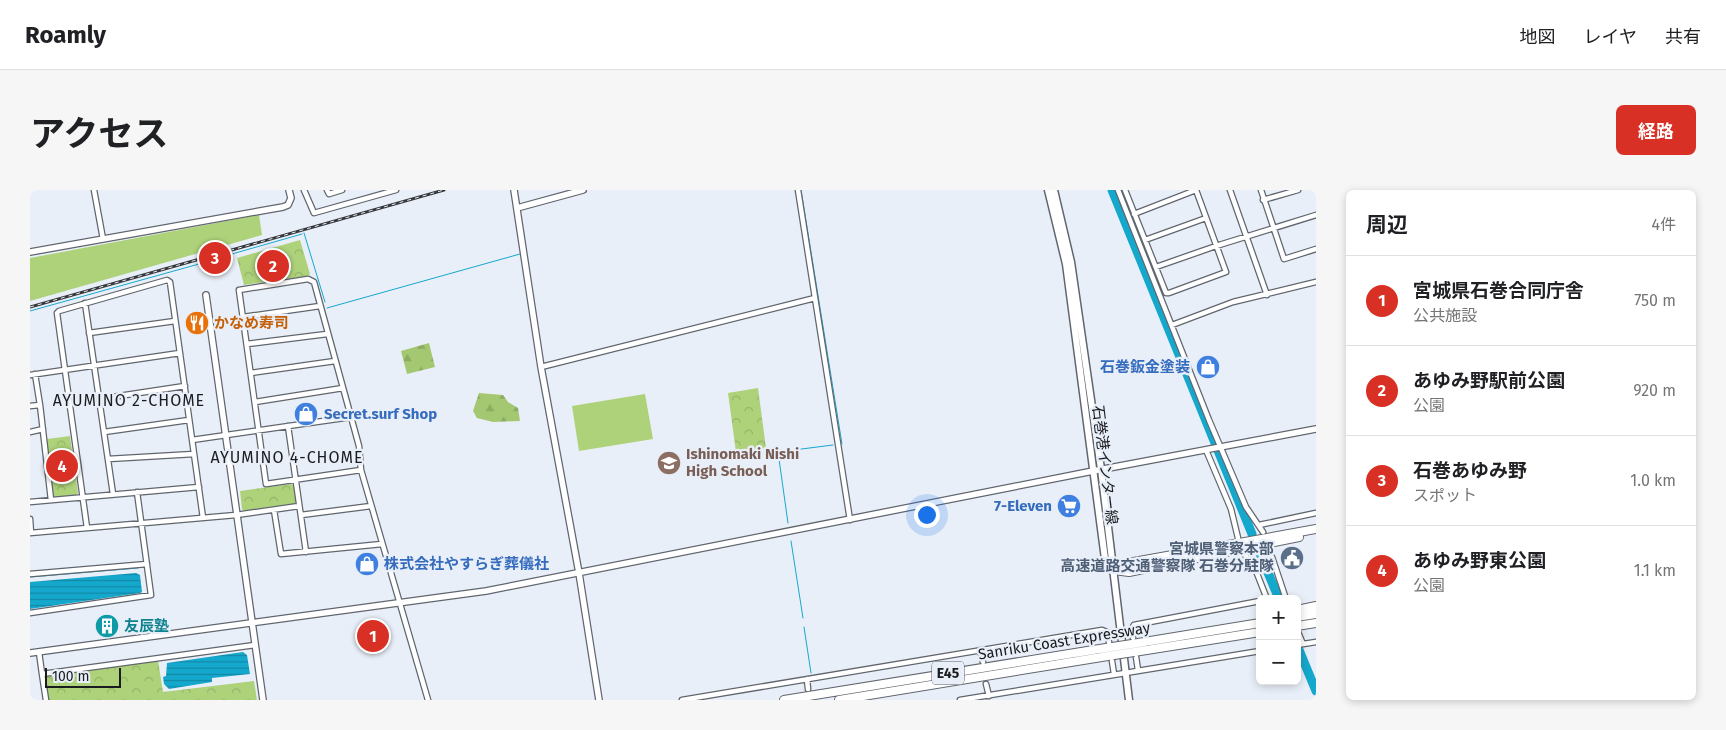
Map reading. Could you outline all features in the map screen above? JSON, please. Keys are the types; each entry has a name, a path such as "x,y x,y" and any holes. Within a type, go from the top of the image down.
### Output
{"highway":[{"path":"1112,570 1128,563 1316,529"},
{"path":"1112,570 1130,572 1316,534"},
{"path":"1301,609 1316,606"},
{"path":"1301,616 1316,614"},
{"path":"1170,638 1256,619"},
{"path":"1301,628 1316,623"},
{"name":"Sanriku Coast Expressway","path":"839,700 1112,651 1132,641 1170,638 1256,624"},
{"name":"Sanriku Coast Expressway","path":"784,700 1112,651 1135,655 1256,633"}],"main road":[{"name":"石巻港インター線","path":"1048,190 1066,264 1105,559 1112,570"},
{"name":"石巻港インター線","path":"1054,190 1071,262 1113,558 1112,570"},
{"path":"1112,570 1129,700"}],"street":[{"path":"94,190 103,239"},
{"path":"30,252 283,207 290,202 289,190"},
{"path":"304,190 314,213 396,190"},
{"path":"327,190 329,194 342,190"},
{"path":"514,190 541,367 579,573 599,700"},
{"path":"517,208 583,190"},
{"path":"798,190 850,520"},
{"path":"1118,190 1220,447 1246,507 1263,532"},
{"path":"1125,190 1134,214 1166,293 1226,272 1196,190 1134,214"},
{"path":"1230,190 1267,295"},
{"path":"1261,190 1284,259 1316,249"},
{"path":"1263,200 1298,190"},
{"path":"1156,267 1246,236 1316,215"},
{"path":"1145,240 1206,218"},
{"path":"361,470 266,484 239,290 308,279 314,282 359,446 361,470 428,700"},
{"path":"88,528 57,313 85,303 167,280 170,282 176,321 203,518"},
{"path":"1172,325 1233,302 1316,282"},
{"path":"206,295 263,700"},
{"path":"541,367 815,298"},
{"path":"85,303 113,494"},
{"path":"243,317 320,306"},
{"path":"90,333 176,321"},
{"path":"247,344 327,334"},
{"path":"51,500 40,405 33,374 180,353"},
{"path":"251,374 335,361"},
{"path":"99,399 185,386"},
{"path":"255,402 343,388"},
{"path":"30,406 40,405"},
{"path":"192,440 351,418"},
{"path":"104,432 190,420"},
{"path":"288,426 306,552"},
{"path":"30,432 43,429"},
{"path":"30,653 478,592 1101,469 1316,429"},
{"path":"1206,450 1231,509 1238,538"},
{"path":"108,459 194,454"},
{"path":"30,502 199,487"},
{"path":"30,613 151,595 137,492"},
{"path":"30,519 30,533 236,515 299,506"},
{"path":"301,515 372,506"},
{"path":"274,510 280,552 306,552 382,544"},
{"path":"1259,525 1316,513"},
{"path":"1245,555 1256,571 1265,595"},
{"path":"1272,557 1285,595"},
{"path":"30,574 147,564"},
{"path":"1132,641 1131,630 1134,624 1256,602"},
{"path":"682,700 1102,630 1107,632 1112,651 1114,674"},
{"path":"1301,644 1316,642"},
{"path":"42,674 255,646"},
{"path":"980,650 982,662"},
{"path":"39,652 46,700"},
{"path":"960,700 1256,652"},
{"path":"1135,655 1138,670"},
{"path":"807,679 808,689"},
{"path":"986,684 988,696"}],"green space":[{"path":"259,215 262,235 30,301 30,258"},
{"path":"300,240 310,274 308,276 244,285 237,258"},
{"path":"429,343 435,367 407,374 401,351"},
{"path":"758,388 766,448 736,452 728,393"},
{"path":"479,393 503,395 508,402 518,408 520,421 493,422 477,418 473,411"},
{"path":"645,394 653,439 579,451 572,406"},
{"path":"70,436 78,493 76,495 55,497 53,495 47,439"},
{"path":"291,484 294,486 295,505 245,512 242,509 240,491"},
{"path":"158,660 163,692 254,681 257,700 48,700 45,678 47,675"}],"water":[{"path":"136,573 140,575 142,592 140,593 30,609 30,582"},
{"path":"243,652 247,655 250,674 212,678 212,682 169,689 164,684 163,677 166,676 167,663"}],"waterway":[{"path":"801,190 842,444"},
{"path":"1112,190 1252,534"},
{"path":"304,233 325,302"},
{"path":"225,256 302,234"},
{"path":"327,308 520,254"},
{"path":"30,311 199,264"},
{"path":"788,523 778,452 833,445"},
{"path":"791,541 803,618"},
{"path":"1259,551 1277,595"},
{"path":"30,577 138,568"},
{"path":"804,627 811,673"},
{"path":"1301,655 1316,691"}],"tunnel":[{"path":"1263,532 1272,557"}],"railway":[{"path":"30,307 444,190"}],"place":[{"name":"石巻あゆみ野","path":"215,258"},
{"name":"あゆみ野駅前公園","path":"273,266"},
{"name":"かなめ寿司","path":"197,323"},
{"name":"石巻鈑金塗装","path":"1208,367"},
{"name":"Secret.surf Shop","path":"306,414"},
{"name":"Ishinomaki Nishi High School","path":"669,463"},
{"name":"あゆみ野東公園","path":"62,466"},
{"name":"7-Eleven","path":"1069,506"},
{"name":"宮城県警察本部 高速道路交通警察隊 石巻分駐隊","path":"1292,558"},
{"name":"株式会社やすらぎ葬儀社","path":"367,564"},
{"name":"友辰塾","path":"107,626"},
{"name":"宮城県石巻合同庁舎","path":"373,636"}],"district":[{"name":"AYUMINO 2-CHOME","path":"129,400"},
{"name":"AYUMINO 4-CHOME","path":"287,457"}]}
